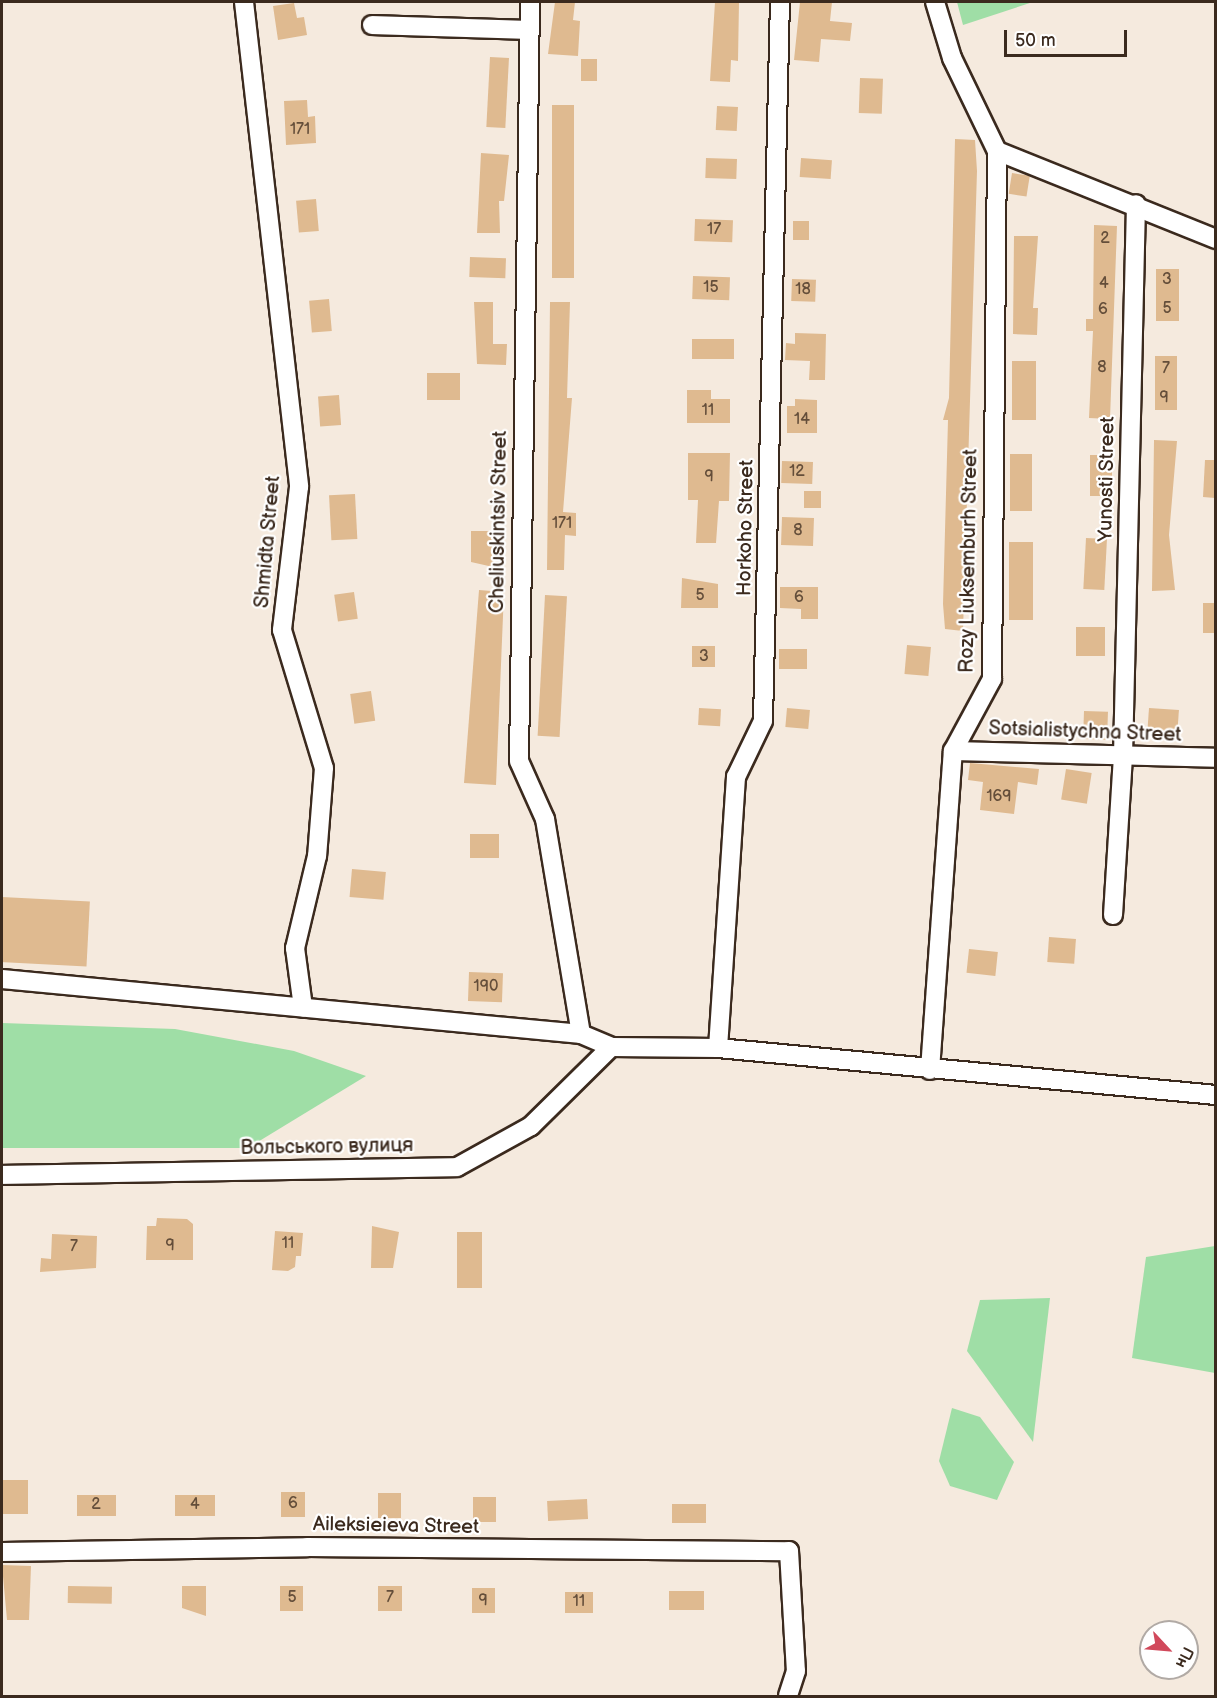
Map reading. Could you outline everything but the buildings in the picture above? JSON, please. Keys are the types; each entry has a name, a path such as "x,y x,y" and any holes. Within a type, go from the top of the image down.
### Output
{"street":[{"name":"Shmidta Street","path":"244,2 299,487 282,630 324,768 317,856 295,948 303,1007"},
{"name":"Cheliuskintsiv Street","path":"530,2 519,761 544,819 581,1034"},
{"name":"Horkoho Street","path":"718,1048 736,777 763,721 780,2"},
{"path":"935,2 952,58 997,151 1136,204 1215,239"},
{"path":"372,25 529,30"},
{"name":"Rozy Liuksemburh Street","path":"930,1070 953,751 992,679 997,151"},
{"name":"Yunosti Street","path":"1113,915 1123,756 1136,204"},
{"name":"Sotsialistychna Street","path":"953,751 1215,758"},
{"path":"2,979 581,1034 611,1047 718,1048 930,1070 1215,1095"},
{"name":"Вольського вулиця","path":"2,1175 457,1167 531,1126 611,1047"},
{"name":"Aileksieieva Street","path":"2,1552 307,1547 789,1551 795,1671 788,1696"}],"green space":[{"path":"957,2 1033,2 963,25"},
{"path":"2,1023 175,1029 294,1051 366,1076 248,1148 2,1148"},
{"path":"1215,1246 1215,1373 1132,1358 1146,1257"},
{"path":"1050,1298 1033,1442 967,1351 980,1300"},
{"path":"952,1408 980,1417 1014,1462 997,1500 950,1486 939,1461"}]}
